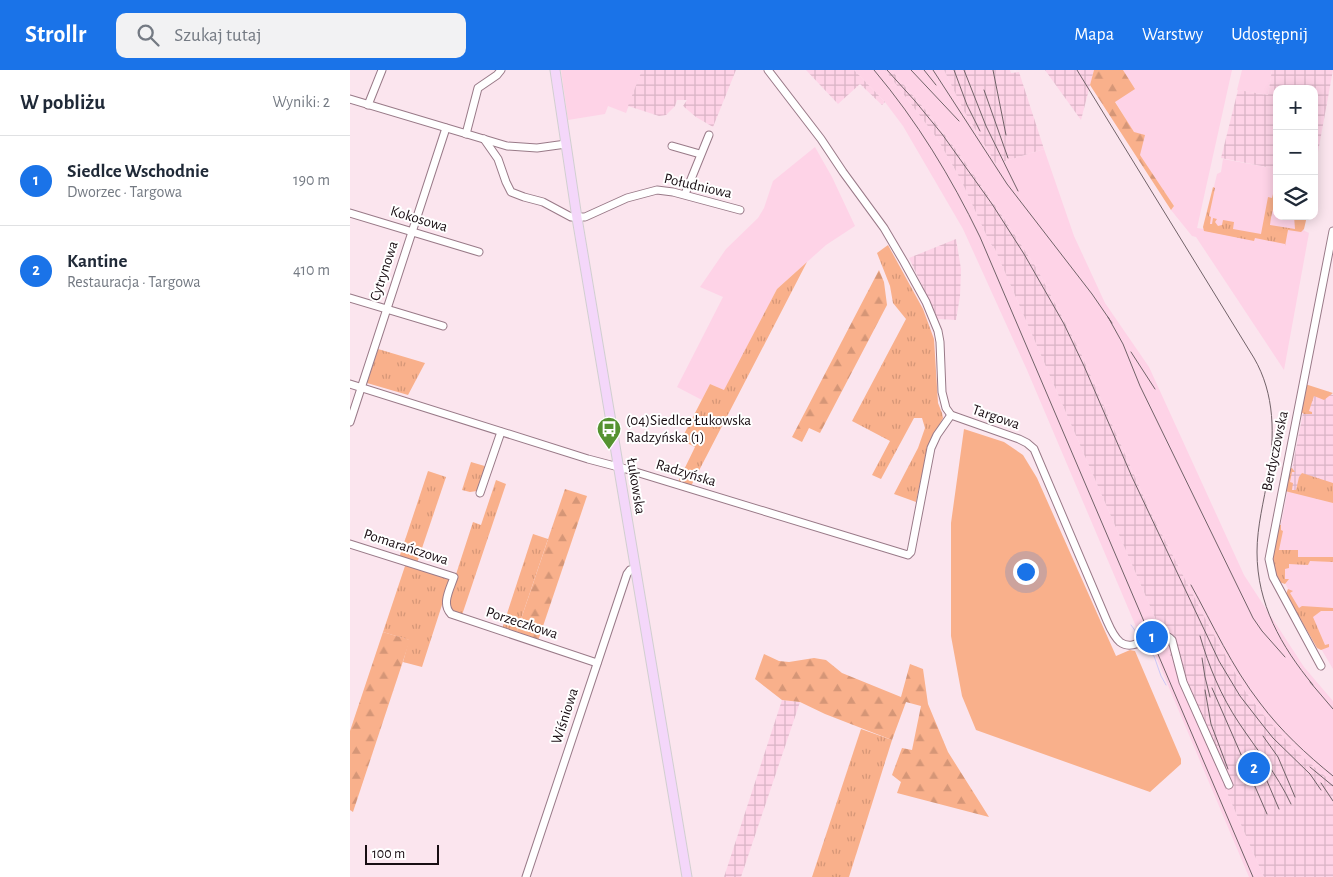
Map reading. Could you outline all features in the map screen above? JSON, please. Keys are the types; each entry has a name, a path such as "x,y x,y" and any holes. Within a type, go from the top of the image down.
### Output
{"main road":[{"name":"Łukowska","path":"555,70 577,218 686,877"}],"street":[{"path":"368,104 382,70"},
{"path":"466,134 478,88 501,70"},
{"name":"Targowa","path":"768,70 821,139 884,228 926,302 938,331 942,392 946,408 951,415 1019,439 1034,449 1107,621 1118,640 1132,645 1162,634 1172,640 1183,682 1229,786"},
{"path":"350,99 507,146 527,148 566,144"},
{"name":"Cytrynowa","path":"350,422 446,128"},
{"path":"685,194 709,135"},
{"path":"484,139 498,159 511,192 544,202 566,215 577,218"},
{"path":"672,146 700,154"},
{"name":"Południowa","path":"577,218 599,212 626,198 652,191 666,190 740,210"},
{"name":"Kokosowa","path":"350,213 479,252"},
{"name":"Berdyczowska","path":"1321,666 1273,577 1269,559 1333,231"},
{"path":"350,298 443,326"},
{"name":"Radzyńska","path":"350,384 588,460 619,467 908,555 911,552 933,442 951,415"},
{"path":"480,493 502,432"},
{"name":"Pomarańczowa","path":"350,544 454,577 446,602"},
{"name":"Wiśniowa","path":"526,877 627,574 630,570 635,569"},
{"name":"Porzeczkowa","path":"446,602 447,610 451,614 597,663"}],"shaded area":[{"path":"561,70 642,70 626,113 608,106 605,114 568,120"},
{"path":"642,70 736,70 713,127 696,117 683,106 687,100 677,100 675,106 666,115 659,116 628,106"},
{"path":"806,70 854,70 885,102 882,105 860,84 838,104"},
{"path":"854,70 885,70 937,138 961,180 990,243 995,249 1157,622 1225,788 1264,877 1249,877 1154,652 1137,629 1027,370 963,229 903,126 885,102"},
{"path":"885,70 891,70 929,114 960,155 1037,269 1079,349 1150,511 1245,691 1296,751 1333,783 1333,877 1264,877 1225,788 1157,622 995,249 990,243 961,180 937,138"},
{"path":"891,70 944,70 964,111 996,164 1044,149 1074,236 1105,303 1149,367 1244,575 1304,667 1333,701 1333,783 1296,751 1245,691 1150,511 1079,349 1037,269 960,155 929,114"},
{"path":"944,70 1010,70 1011,73 1019,72 1044,149 996,164 964,111"},
{"path":"1045,70 1094,70 1081,120"},
{"path":"1123,70 1232,70 1197,228 1204,229 1217,174 1221,172 1223,159 1273,168 1273,220 1305,220 1303,230 1309,233 1284,370 1196,237 1192,236 1171,210 1174,206 1139,155 1134,133 1115,101 1134,89"},
{"path":"1242,70 1272,70 1268,95 1237,90"},
{"path":"1272,70 1333,70 1318,152 1318,85 1273,85 1273,168 1221,158 1238,90 1268,95"},
{"path":"815,147 832,177 855,226 826,245 777,289 724,391 710,384 702,400 677,387 723,297 700,287 726,249 758,218 764,208 773,181"},
{"path":"956,239 961,269 960,296 956,320 938,319 909,258"},
{"path":"1314,389 1333,395 1333,503 1288,489 1303,413"},
{"path":"1288,489 1333,503 1333,669 1287,591 1288,589 1274,559"},
{"path":"782,700 800,702 741,877 724,877"}],"green space":[{"path":"1094,70 1123,70 1135,89 1115,102 1134,132 1145,135 1140,155 1174,206 1171,210 1090,85"},
{"path":"1213,187 1215,188 1209,216 1211,217 1210,224 1212,224 1213,218 1217,219 1215,222 1218,226 1222,225 1223,220 1234,222 1233,229 1261,234 1268,197 1272,198 1273,194 1270,225 1295,229 1294,220 1306,220 1304,229 1301,232 1288,230 1285,246 1285,244 1255,238 1254,241 1204,231 1203,227"},
{"path":"888,245 923,309 934,339 938,403 943,418 928,447 916,502 894,494 918,448 925,428 922,418 914,418 881,479 872,475 890,441 852,421 906,319 893,303 890,286 877,253"},
{"path":"807,262 691,486 678,482 695,447 681,440 710,384 724,390 777,289"},
{"path":"879,270 884,282 887,305 820,433 809,428 802,442 792,437"},
{"path":"378,349 425,363 408,395 367,383"},
{"path":"1305,384 1333,393 1324,400 1314,396 1309,411 1312,414 1304,414 1300,411"},
{"path":"964,429 1004,442 1023,455 1037,478 1116,656 1130,650 1135,651 1181,759 1181,764 1150,792 976,730 962,696 951,636 951,523"},
{"path":"471,462 488,467 477,491 470,492 462,490"},
{"path":"1292,468 1295,472 1292,472 1290,482 1293,483 1292,490 1296,490 1302,473 1333,483 1333,503 1285,491 1289,469"},
{"path":"428,471 446,477 417,563 399,558"},
{"path":"496,480 506,484 462,615 451,611 447,602 473,522 481,525"},
{"path":"565,489 587,496 538,641 516,634"},
{"path":"1279,525 1281,525 1281,530 1283,531 1279,550 1298,550 1298,557 1333,557 1333,562 1310,561 1308,565 1289,564 1289,568 1285,569 1285,579 1289,579 1285,584 1279,582 1273,561"},
{"path":"533,534 548,539 516,634 502,629"},
{"path":"406,563 449,578 450,580 422,667 403,662 409,640 383,632"},
{"path":"1288,589 1293,591 1290,593 1299,608 1302,606 1333,608 1333,611 1321,611 1313,617 1325,645 1329,644 1329,647 1321,650 1317,648 1286,594"},
{"path":"383,632 410,640 353,812 350,810 350,731"},
{"path":"764,654 779,661 789,662 814,658 826,660 842,673 901,697 910,664 923,669 928,704 948,752 989,817 897,793 901,782 892,775 902,748 912,750 921,706 906,702 892,740 825,714 800,702 782,700 755,679"},
{"path":"861,729 892,740 849,877 812,877"}],"waterway":[{"path":"1131,625 1139,636"},
{"path":"1144,648 1154,656 1166,685"}],"railway":[{"path":"874,70 919,129 957,193 980,237 1253,877"},
{"path":"887,70 942,134 992,204 1024,254 1064,324 1132,477 1219,661 1240,696 1261,723 1273,738 1310,774 1321,790"},
{"path":"911,70 959,121"},
{"path":"924,70 936,85"},
{"path":"933,70 1007,184 1092,294 1112,323"},
{"path":"954,70 967,105 980,131"},
{"path":"964,70 986,126 1018,191"},
{"path":"993,70 1006,135"},
{"path":"1077,70 1261,372 1270,401 1272,446 1258,533 1258,571 1266,607 1273,623 1291,655 1313,685"},
{"path":"984,90 1008,158"},
{"path":"1108,317 1123,344 1140,386 1253,618 1285,657"},
{"path":"1131,352 1155,389"},
{"path":"1191,585 1232,660 1260,703 1294,742 1333,776"},
{"path":"1200,636 1207,659 1221,692 1239,723 1273,772 1291,804"},
{"path":"1202,658 1210,697"},
{"path":"1310,682 1333,709"},
{"path":"1212,688 1267,814"},
{"path":"1205,690 1211,724 1228,769"},
{"path":"1263,736 1278,757 1295,797"},
{"path":"1255,753 1279,809"},
{"path":"1310,767 1333,786"},
{"path":"1321,783 1333,801"}],"place":[{"name":"(04)Siedlce Łukowska Radzyńska (1)","path":"609,450"},
{"name":"Siedlce Wschodnie","path":"1152,637"},
{"name":"Kantine","path":"1254,768"}]}
